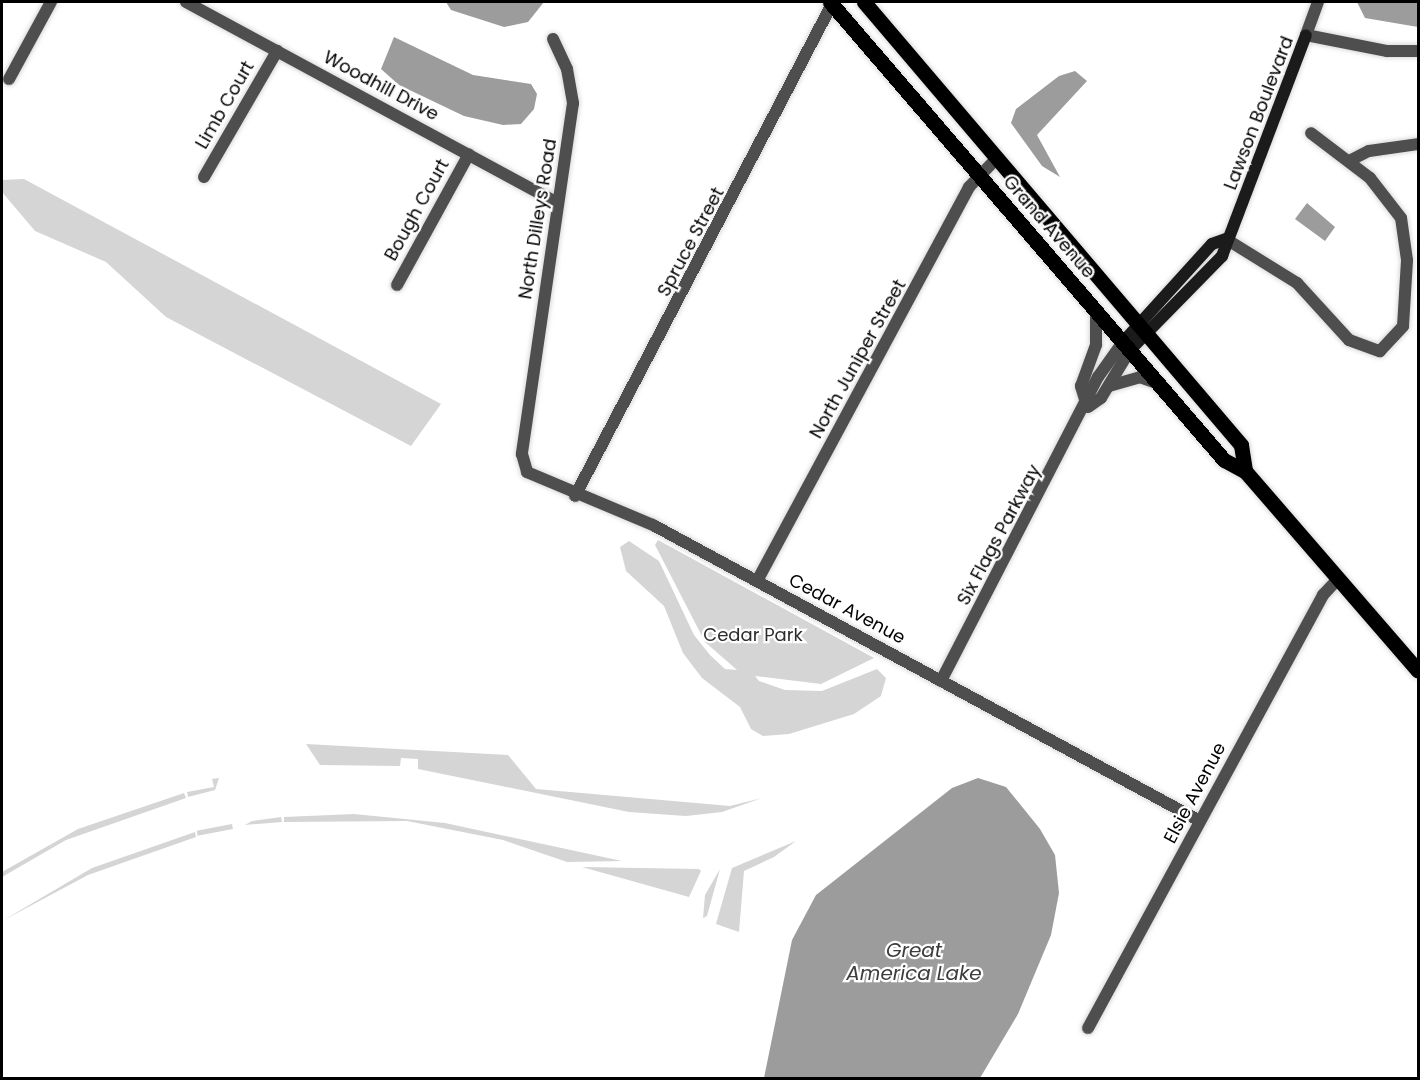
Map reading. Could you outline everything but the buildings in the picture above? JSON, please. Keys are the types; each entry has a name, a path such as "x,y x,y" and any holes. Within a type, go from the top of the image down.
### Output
{"main road":[{"name":"Grand Avenue","path":"831,2 1224,460 1245,471 1419,672"},
{"name":"Grand Avenue","path":"864,2 1241,445 1245,471"}],"street":[{"path":"9,79 51,2"},
{"name":"Woodhill Drive","path":"186,2 558,203"},
{"name":"Spruce Street","path":"575,496 831,2"},
{"path":"1306,35 1318,2"},
{"name":"Lawson Boulevard","path":"1126,346 1213,268 1306,35 1387,51 1419,51"},
{"name":"North Dilleys Road","path":"528,408 573,103 567,69 552,39"},
{"name":"Limb Court","path":"204,177 277,51"},
{"path":"1226,238 1297,283 1349,340 1380,351 1406,317 1404,228 1380,188 1311,133"},
{"path":"1349,161 1369,151 1419,144"},
{"name":"Bough Court","path":"397,285 469,154"},
{"name":"North Juniper Street","path":"757,581 978,176 996,159"},
{"path":"1088,407 1082,386 1096,345 1096,310"},
{"name":"Six Flags Parkway","path":"1088,407 1109,386 1126,346"},
{"name":"Six Flags Parkway","path":"941,681 1088,407 1098,377 1126,346"},
{"name":"Six Flags Parkway","path":"1109,386 1140,377 1159,384"},
{"name":"Cedar Avenue","path":"528,408 522,454 528,472 575,496 653,525 1200,821"},
{"name":"Elsie Avenue","path":"1088,1028 1323,595 1338,579"}],"green space":[{"path":"24,179 441,404 411,446 166,317 106,262 35,231 2,192 2,180"},
{"name":"Cedar Park","path":"658,540 874,658 821,684 755,676 759,681 785,690 822,691 877,669 886,678 881,696 854,714 789,734 763,736 751,729 740,707 702,678 683,653 664,606 626,571 620,547 629,541 659,561 694,635 710,655 725,669 737,670 705,642 655,545"},
{"path":"306,744 508,755 536,789 730,806 762,798 722,812 686,816 629,812 418,769 418,759 401,758 400,766 320,765"},
{"path":"219,778 215,790 188,797 187,792 214,787 212,779"},
{"path":"184,793 186,798 66,840 2,877 2,872 78,829"},
{"path":"354,814 445,823 622,861 567,862 503,840 407,821 284,822 284,817"},
{"path":"281,817 282,822 245,825 252,821"},
{"path":"232,824 233,829 198,836 197,831"},
{"path":"195,832 196,837 88,875 2,921 92,868"},
{"path":"796,841 774,857 744,871 739,932 716,924 732,868"},
{"path":"582,867 699,869 701,871 689,897"},
{"path":"720,869 707,916 703,918 705,895"}],"water":[{"path":"446,2 544,2 528,22 504,27 451,10"},
{"path":"1357,2 1418,2 1418,27 1365,18"},
{"path":"394,37 473,75 531,84 537,94 534,109 521,124 503,125 464,116 399,85 381,69"},
{"path":"1075,71 1087,81 1037,135 1060,177 1042,166 1011,123 1016,109 1059,76"},
{"path":"1307,203 1335,227 1325,241 1295,219"},
{"name":"Great America Lake","path":"978,778 1006,787 1040,829 1055,855 1059,893 1051,935 1018,1014 980,1078 764,1078 792,940 816,895 952,788"}]}
